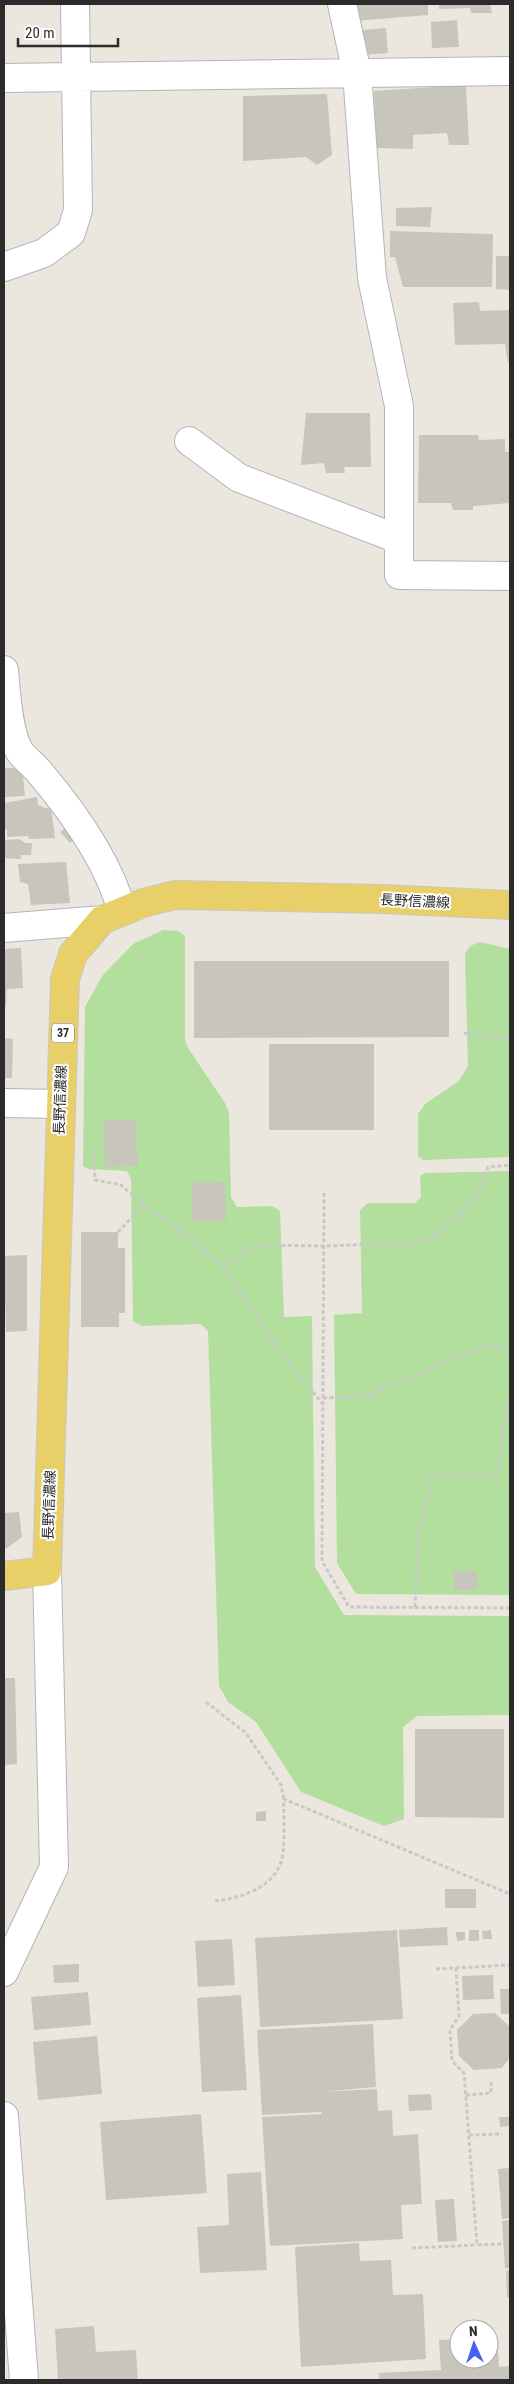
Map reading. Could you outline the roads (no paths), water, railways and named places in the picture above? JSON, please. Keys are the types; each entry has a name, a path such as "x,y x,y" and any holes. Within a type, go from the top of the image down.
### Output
{"main road":[{"name":"長野信濃線","path":"47,1571 65,979 73,954 112,915 143,902 175,895 383,899 510,905"},
{"path":"4,1576 47,1571"}],"street":[{"path":"4,267 44,253 71,233 78,210 75,4"},
{"path":"342,4 357,73 372,278 399,406 399,575 510,576"},
{"path":"4,78 510,71"},
{"path":"189,441 239,478 398,539"},
{"path":"4,670 10,721 19,751 40,772 72,813 112,880 112,915 4,928"},
{"path":"4,1103 60,1104"},
{"path":"4,1972 54,1867 47,1571"},
{"path":"4,2116 24,2380"}]}
